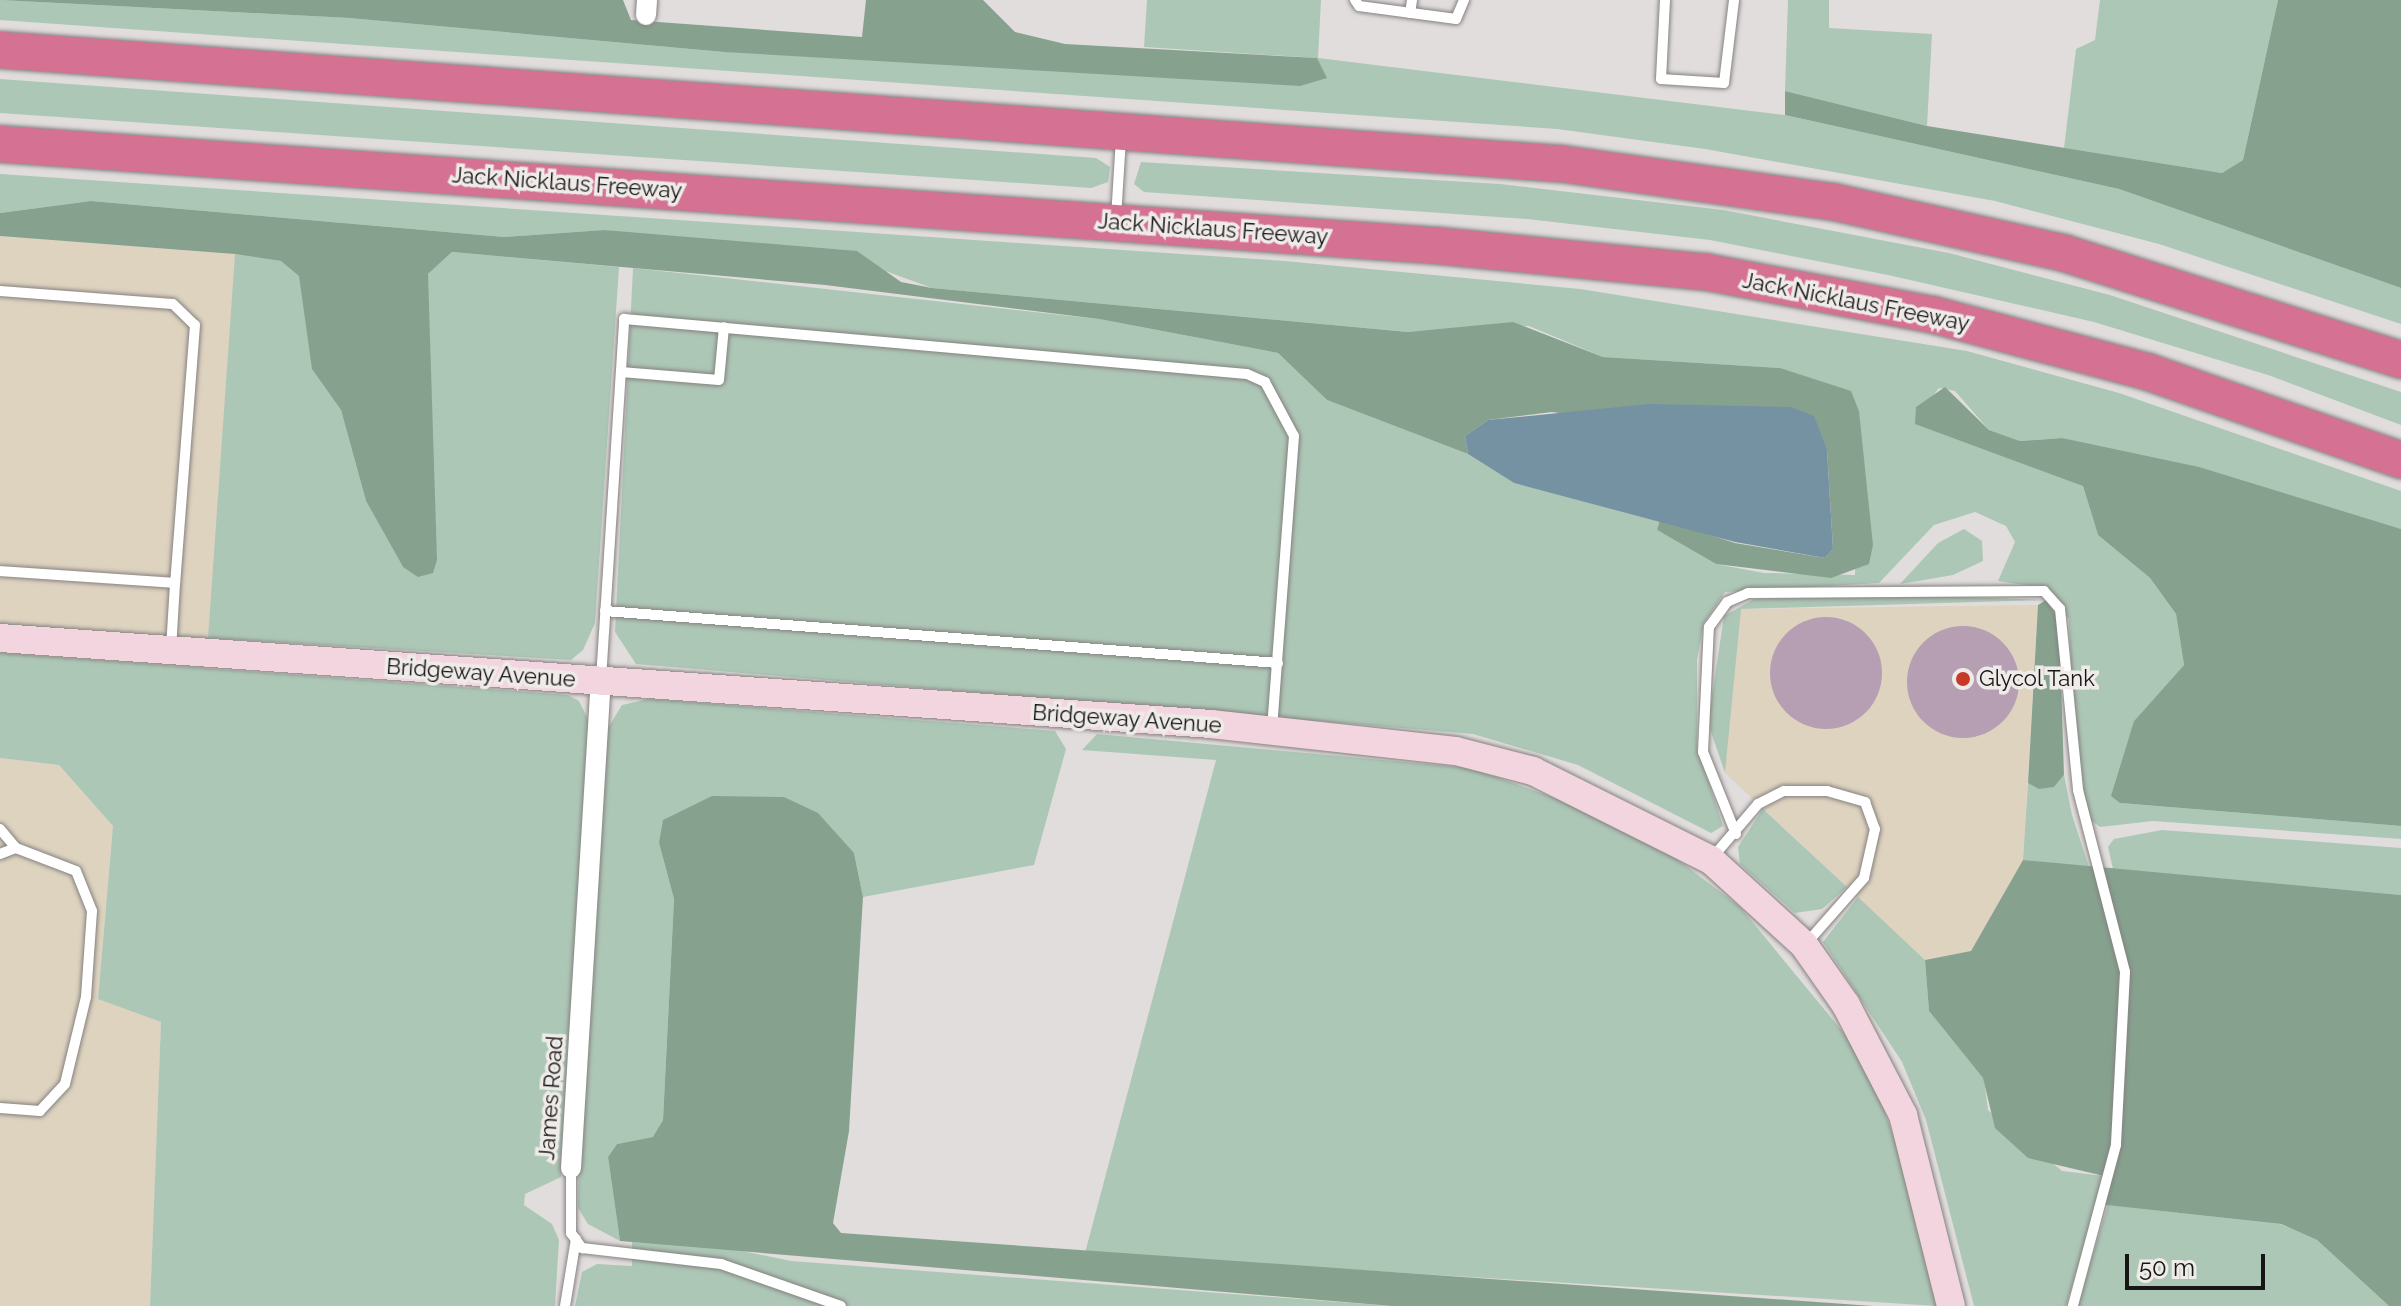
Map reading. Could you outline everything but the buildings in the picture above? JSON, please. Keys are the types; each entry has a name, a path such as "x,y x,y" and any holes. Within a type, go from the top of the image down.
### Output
{"highway":[{"path":"0,50 1563,164 1834,202 2064,253 2401,360"},
{"name":"Jack Nicklaus Freeway","path":"0,144 1115,222 1706,272 1934,315 2118,364 2401,460"}],"street":[{"name":"Bridgeway Avenue","path":"0,638 1272,731 1456,751 1533,771 1599,798 1711,860 1804,945 1846,1005 1903,1115 1951,1306"},
{"name":"James Road","path":"571,1168 601,681"}],"lane":[{"path":"1355,0 1410,13 1456,19 1464,0"},
{"path":"1410,13 1412,0"},
{"path":"1665,0 1661,79 1724,83 1734,0"},
{"path":"1115,222 1122,132"},
{"path":"0,291 173,304 188,311 195,325 170,652"},
{"path":"601,681 624,319 1247,374 1265,382 1294,436 1272,731"},
{"path":"621,372 719,380 724,327"},
{"path":"0,571 175,583"},
{"path":"1736,834 1703,752 1709,627 1727,602 1748,593 2044,591 2060,609 2078,790 2125,972 2116,1145 2073,1306"},
{"path":"605,611 1278,663"},
{"path":"1711,860 1736,834 1758,804 1784,791 1848,796 1874,817 1864,878 1804,945"},
{"path":"0,829 16,848"},
{"path":"0,847 16,848 76,871 92,911 86,997 65,1084 40,1111 0,1108"},
{"path":"0,854 16,848"},
{"name":"James Road","path":"565,1306 576,1239 571,1168"},
{"path":"576,1239 599,1255 721,1264 841,1306"}],"shaded area":[{"path":"0,236 235,252 206,668 0,654"},
{"path":"2038,605 2023,860 1971,951 1925,960 1725,773 1740,609"},
{"path":"0,758 59,765 113,826 98,998 161,1022 150,1306 0,1306"}],"green space":[{"path":"0,0 349,18 724,52 1317,58 1144,47 1147,0 1321,0 1318,58 1785,115 2119,189 2401,288 2401,324 2159,244 1995,201 1705,149 1557,129 0,20"},
{"path":"0,0 623,0 631,20 862,37 866,0 983,0 1015,32 1065,44 1317,58 1327,78 1300,86 724,52 349,18"},
{"path":"1788,0 1829,0 1829,28 1932,34 1927,126 1785,91"},
{"path":"2100,0 2278,0 2243,160 2222,173 2064,148 2076,49 2095,40"},
{"path":"2278,0 2401,0 2401,288 2119,189 1785,115 1785,91 1927,126 2222,173 2243,160"},
{"path":"0,79 1096,158 1110,167 1108,182 1091,188 0,113"},
{"path":"1141,162 1500,184 1723,210 1949,253 2110,295 2401,392 2401,425 2271,376 2094,322 1888,275 1710,240 1527,219 1144,192 1134,184"},
{"path":"0,174 1285,261 1580,289 1967,351 2119,393 2401,491 2401,529 2062,438 2020,441 1989,430 1955,391 1939,388 1926,405 2083,486 2098,535 2150,578 2176,614 2184,665 2134,721 2120,803 2401,826 2401,839 2153,821 2100,827 2088,818 2075,764 2069,619 2045,588 1998,581 2015,542 2006,526 1975,512 1934,525 1879,583 1725,592 1704,623 1697,659 1697,747 1723,826 1711,833 1578,765 1473,734 636,664 615,632 633,268 1099,319 1278,353 1327,400 1468,454 1514,483 1660,519 1657,530 1716,564 1764,573 1855,575 1859,411 1780,368 1603,357 1529,326 1408,332 932,288 888,272 604,230 504,237 91,201 0,213"},
{"path":"91,201 504,237 604,230 857,251 901,282 932,288 1408,332 1513,322 1603,357 1780,368 1851,391 1859,411 1873,545 1869,564 1831,578 1716,564 1657,530 1660,519 1735,543 1825,558 1833,549 1827,450 1552,412 1488,420 1465,436 1468,454 1327,400 1278,353 1099,319 825,285 452,252 428,274 437,560 433,573 418,577 403,567 366,501 341,410 312,369 299,276 281,261 235,254 0,236 0,213"},
{"path":"452,252 619,267 595,623 583,650 571,660 208,638 235,254 281,261 300,276 313,369 341,410 366,501 403,567 428,274"},
{"path":"1945,387 1989,430 2020,441 2062,438 2199,467 2401,529 2401,826 2120,803 2111,796 2134,721 2184,665 2176,614 2150,578 2098,535 2083,486 1915,424 1916,407"},
{"path":"1964,529 1982,541 1983,561 1953,575 1900,584 1938,543"},
{"path":"1914,595 2046,600 1741,609 1725,773 1708,723 1724,616 1754,599"},
{"path":"2046,600 2059,619 2064,775 2054,787 2039,789 2028,783 2038,605"},
{"path":"0,653 568,695 579,701 590,723 561,1177 525,1194 524,1205 552,1224 559,1240 555,1306 150,1306 161,1022 98,999 113,826 59,765 0,758"},
{"path":"649,699 1055,731 1066,749 1034,865 863,897 854,853 659,843 674,899 663,1120 654,1137 617,1144 608,1157 620,1241 588,1224 578,1208 580,1111 608,728 622,705"},
{"path":"1097,734 1471,768 1602,815 1677,859 1740,907 1847,1037 1884,1109 1912,1190 1938,1306 1085,1253 1216,760 1082,750"},
{"path":"2064,775 2072,815 2089,867 2023,860 2028,783 2054,787"},
{"path":"712,796 784,797 818,813 854,853 863,897 849,1131 833,1223 841,1233 1873,1306 1392,1306 620,1241 608,1157 617,1144 653,1137 663,1120 674,899 659,843 663,820"},
{"path":"1763,809 1847,887 1822,909 1795,913 1740,864 1738,847"},
{"path":"2162,830 2401,848 2401,895 2113,869 2108,847 2114,839"},
{"path":"2023,860 2401,895 2401,1306 2389,1306 2317,1240 2281,1224 2097,1204 2104,1176 2028,1158 1995,1128 1983,1078 1929,1011 1925,960 1971,951"},
{"path":"1858,897 1925,960 1929,1011 1984,1079 1988,1110 2062,1171 2105,1176 2066,1306 1974,1306 1926,1120 1902,1062 1823,942"},
{"path":"2108,1205 2280,1224 2317,1240 2389,1306 2077,1306"},
{"path":"632,1242 719,1246 791,1261 1392,1306 575,1306 582,1272 597,1264 632,1266"}],"water":[{"path":"1648,404 1791,407 1814,416 1827,450 1833,549 1825,558 1735,542 1514,483 1468,454 1465,436 1488,420"}],"place":[{"name":"Glycol Tank","path":"1963,679"}]}
